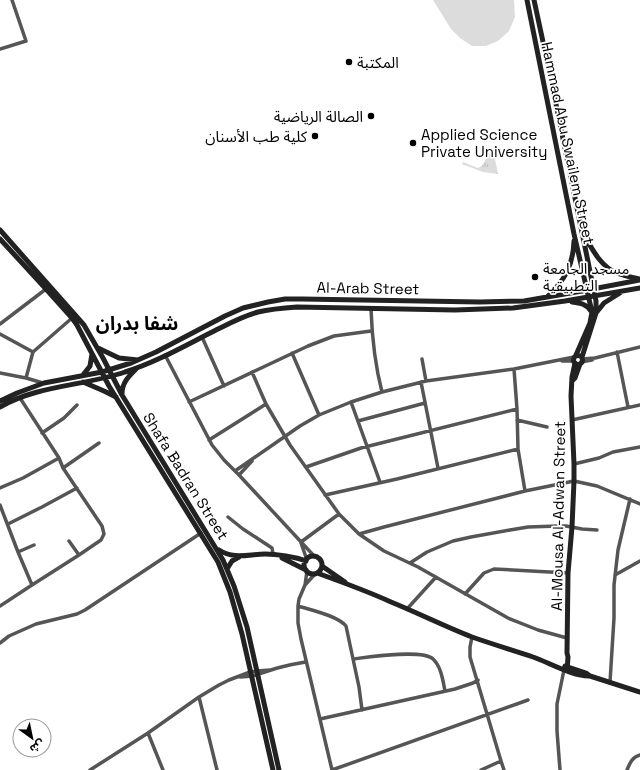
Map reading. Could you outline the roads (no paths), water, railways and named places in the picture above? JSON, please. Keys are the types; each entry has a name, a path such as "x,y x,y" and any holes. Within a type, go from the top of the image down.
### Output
{"main road":[{"name":"Hammad Abu Swailem Street","path":"527,0 574,234 587,290"},
{"name":"Hammad Abu Swailem Street","path":"534,0 594,288"},
{"name":"Shafa Badran Street","path":"0,230 84,325 122,396 217,548 234,586 244,618 279,770"},
{"path":"582,231 596,255 607,267 617,274 640,279"},
{"path":"546,298 560,284 571,262 574,234"},
{"name":"Shafa Badran Street","path":"0,239 72,318 116,397 218,562 230,592 242,634 273,770"},
{"name":"Al-Arab Street","path":"0,400 44,383 102,372 139,360 235,312 253,305 268,302 285,299 524,301 640,279"},
{"name":"Al-Mousa Al-Adwan Street","path":"566,668 568,656 568,572 574,481 571,396 572,377 594,313 594,288"},
{"name":"Al-Arab Street","path":"0,407 20,398 48,389 105,378 138,368 238,319 266,310 297,307 481,310 565,301 640,288"},
{"path":"587,290 594,313"},
{"path":"594,313 604,303 622,292"},
{"path":"565,301 584,304 594,313"},
{"path":"97,348 119,358 139,360"},
{"path":"82,376 90,366 92,353"},
{"path":"122,396 122,389 126,380 138,368"},
{"path":"82,382 116,397"},
{"path":"217,548 228,555 240,556 264,554 306,560 311,557 319,558 322,562 322,566 347,584"},
{"path":"275,555 310,573 347,584 472,637 551,662 585,676 590,676 640,692"},
{"path":"227,569 232,561 240,556"},
{"path":"306,560 306,570"},
{"path":"316,574 322,566"}],"street":[{"path":"0,49 26,41 12,0"},
{"path":"0,324 46,289"},
{"path":"371,309 371,331 382,392"},
{"path":"26,378 33,352 72,318"},
{"path":"189,402 308,346 334,336 371,331"},
{"path":"0,334 33,352"},
{"path":"202,337 224,386"},
{"path":"236,471 318,415 382,392 426,381 514,369 559,360 592,360 640,347"},
{"path":"617,352 628,407"},
{"path":"292,353 318,415"},
{"path":"165,356 209,440 224,460 236,471 315,557"},
{"path":"422,359 426,381"},
{"path":"514,369 518,420 518,449 525,491"},
{"path":"252,372 266,404 285,437 339,514 359,534 384,551 436,577 508,618 538,630 568,638"},
{"path":"0,373 44,383"},
{"path":"421,382 438,468"},
{"path":"0,606 101,540 104,534 102,526 78,488 63,468 59,458 20,398"},
{"path":"351,402 380,482"},
{"path":"358,421 425,403"},
{"path":"209,440 266,404"},
{"path":"42,433 64,418 77,405"},
{"path":"572,420 640,405"},
{"path":"306,468 351,451 517,409"},
{"path":"518,420 547,427"},
{"path":"63,468 99,443"},
{"path":"574,464 599,458 613,452 640,447"},
{"path":"325,495 518,449"},
{"path":"0,488 23,478 59,458"},
{"path":"239,475 254,459"},
{"path":"359,534 525,491 574,481 597,486 640,504"},
{"path":"8,524 78,488"},
{"path":"610,682 615,575 618,550 630,499"},
{"path":"0,505 32,585"},
{"path":"301,542 339,514"},
{"path":"228,517 269,546 275,555"},
{"path":"410,563 435,548 462,539 528,527 558,526 597,530"},
{"path":"0,643 9,636 31,626 77,614 85,610 201,533"},
{"path":"69,541 79,555"},
{"path":"301,542 306,560"},
{"path":"18,552 34,545"},
{"path":"615,575 640,561"},
{"path":"465,594 484,573 494,569 568,572"},
{"path":"306,570 305,585 298,606 298,623 332,770 528,700"},
{"path":"305,585 316,574"},
{"path":"407,609 436,577"},
{"path":"298,606 330,616 344,623 348,630 362,710"},
{"path":"472,637 469,652 504,770"},
{"path":"353,659 406,654 427,656 432,658 438,665 445,691"},
{"path":"90,770 224,682 237,677 306,662"},
{"path":"560,770 556,731 556,704 566,668"},
{"path":"320,719 411,700 466,686 478,680"},
{"path":"199,697 216,770"},
{"path":"148,733 162,770"},
{"path":"628,770 632,760 640,755"},
{"path":"481,770 501,761"}],"place":[{"name":"المكتبة","path":"349,62"},
{"name":"الصالة الرياضية","path":"371,116"},
{"name":"كلية طب الأسنان","path":"315,136"},
{"name":"Applied Science Private University","path":"413,143"},
{"name":"مسجد الجامعة التطبيقية","path":"535,277"}],"district":[{"name":"شفا بدران","path":"137,323"}]}
